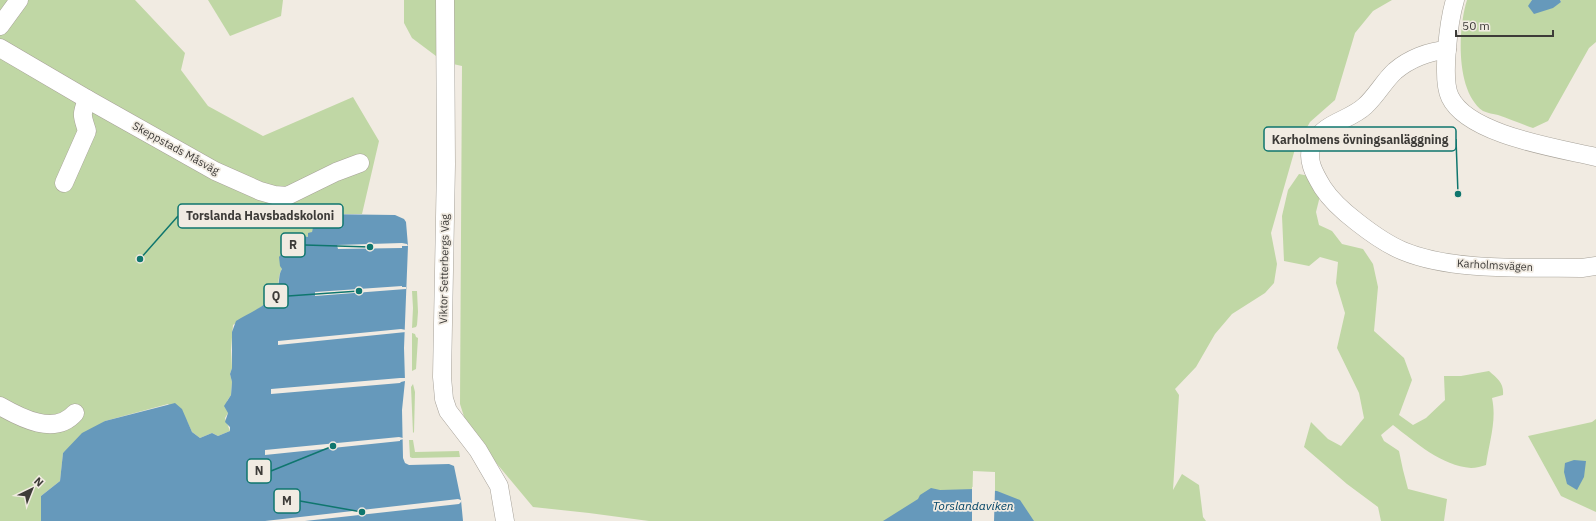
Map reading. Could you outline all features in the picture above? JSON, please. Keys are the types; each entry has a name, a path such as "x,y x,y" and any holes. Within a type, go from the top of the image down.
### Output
{"street":[{"path":"0,26 19,0"},
{"name":"Viktor Setterbergs Väg","path":"445,0 446,164 442,377 444,399 448,411 478,450 499,486 505,521"},
{"path":"1455,0 1448,44 1447,90 1457,108 1468,117 1490,129 1546,147 1596,157"},
{"name":"Karholmsvägen","path":"1448,44 1410,61 1395,71 1364,107 1353,115 1326,128 1317,136 1312,146 1310,158 1314,174 1326,192 1336,204 1369,232 1403,251 1425,258 1469,265 1582,268 1596,266"},
{"name":"Skeppstads Måsväg","path":"0,48 215,171 246,185 274,195 287,196 336,172 360,164"},
{"path":"64,183 87,131 82,114 87,99"},
{"path":"0,406 23,418 49,424 62,423 71,418 75,413"}],"green space":[{"path":"0,0 135,0 185,53 181,70 208,106 263,136 353,97 379,141 362,214 320,214 312,232 308,237 304,236 300,241 288,246 280,262 282,269 279,276 277,290 274,295 258,309 233,325 231,350 232,368 230,374 232,382 231,395 227,401 228,413 225,418 230,431 218,436 212,433 200,438 192,432 187,421 168,404 105,421 63,453 60,481 41,496 41,521 0,521"},
{"path":"208,0 283,0 281,16 230,36"},
{"path":"404,0 1392,0 1373,11 1355,33 1335,100 1310,122 1295,149 1271,233 1277,264 1274,283 1265,293 1232,314 1215,334 1196,367 1175,389 1179,395 1173,490 1182,474 1199,485 1203,517 1206,521 1018,521 995,512 995,472 973,471 972,506 889,521 649,521 533,507 468,429 460,404 462,66 444,62 412,38 404,23"},
{"path":"1467,0 1532,0 1529,6 1561,2 1560,0 1596,0 1596,42 1589,48 1548,121 1533,128 1483,111 1474,102 1467,89 1461,58 1462,26"},
{"path":"1299,174 1309,176 1320,196 1316,212 1319,225 1332,231 1342,244 1363,249 1373,264 1378,287 1374,331 1404,358 1412,380 1399,415 1413,425 1426,418 1445,400 1444,376 1461,376 1489,371 1501,384 1503,395 1492,398 1494,415 1486,465 1471,468 1450,463 1429,452 1393,425 1381,435 1384,441 1399,451 1408,489 1447,499 1444,521 1381,521 1378,507 1347,484 1304,447 1311,422 1328,439 1341,446 1364,418 1359,393 1337,348 1345,313 1336,283 1338,262 1320,257 1309,266 1284,261 1282,216 1288,190"},
{"path":"412,291 417,291 418,312 417,325 416,327 412,328 413,308"},
{"path":"412,333 418,338 416,369 412,371"},
{"path":"413,384 415,392 413,433 411,387"},
{"path":"1596,419 1596,512 1561,496 1528,436 1592,422"},
{"path":"409,440 413,440 415,452 459,451 460,457 412,458 410,457"}],"water":[{"path":"1532,0 1560,0 1561,2 1553,8 1534,14 1528,6"},
{"path":"320,214 395,215 404,219 406,222 408,246 404,348 405,381 402,410 403,458 405,463 409,465 449,464 454,466 461,500 463,521 41,521 41,496 60,481 63,453 82,433 105,421 175,403 182,409 192,432 200,438 212,433 218,436 230,431 230,427 225,422 228,413 224,406 231,395 232,382 230,374 232,368 232,332 236,321 259,308 274,295 278,287 282,269 280,266 279,257 288,246 300,241 304,236 308,237 308,233 312,232 315,219"},
{"path":"1574,460 1586,461 1584,477 1577,490 1567,484 1564,472 1565,463"},
{"name":"Torslandaviken","path":"931,488 940,490 975,489 997,491 1020,500 1034,521 883,521 918,499 920,495"}],"pier":[{"path":"407,244 408,246 402,246 402,248 338,249 337,245"},
{"path":"402,286 406,287 406,289 315,296 315,292"},
{"path":"401,329 406,330 406,332 278,345 278,341"},
{"path":"405,378 405,381 400,383 271,394 271,389"},
{"path":"399,437 404,439 400,441 265,455 265,450"},
{"path":"972,487 995,489 994,521 972,521"},
{"path":"458,499 461,500 459,504 305,521 265,521"}],"place":[{"name":"Karholmens övningsanläggning","path":"1458,194"},
{"name":"R","path":"370,247"},
{"name":"Torslanda Havsbadskoloni","path":"140,259"},
{"name":"Q","path":"359,291"},
{"name":"N","path":"333,446"},
{"name":"M","path":"362,512"}]}
